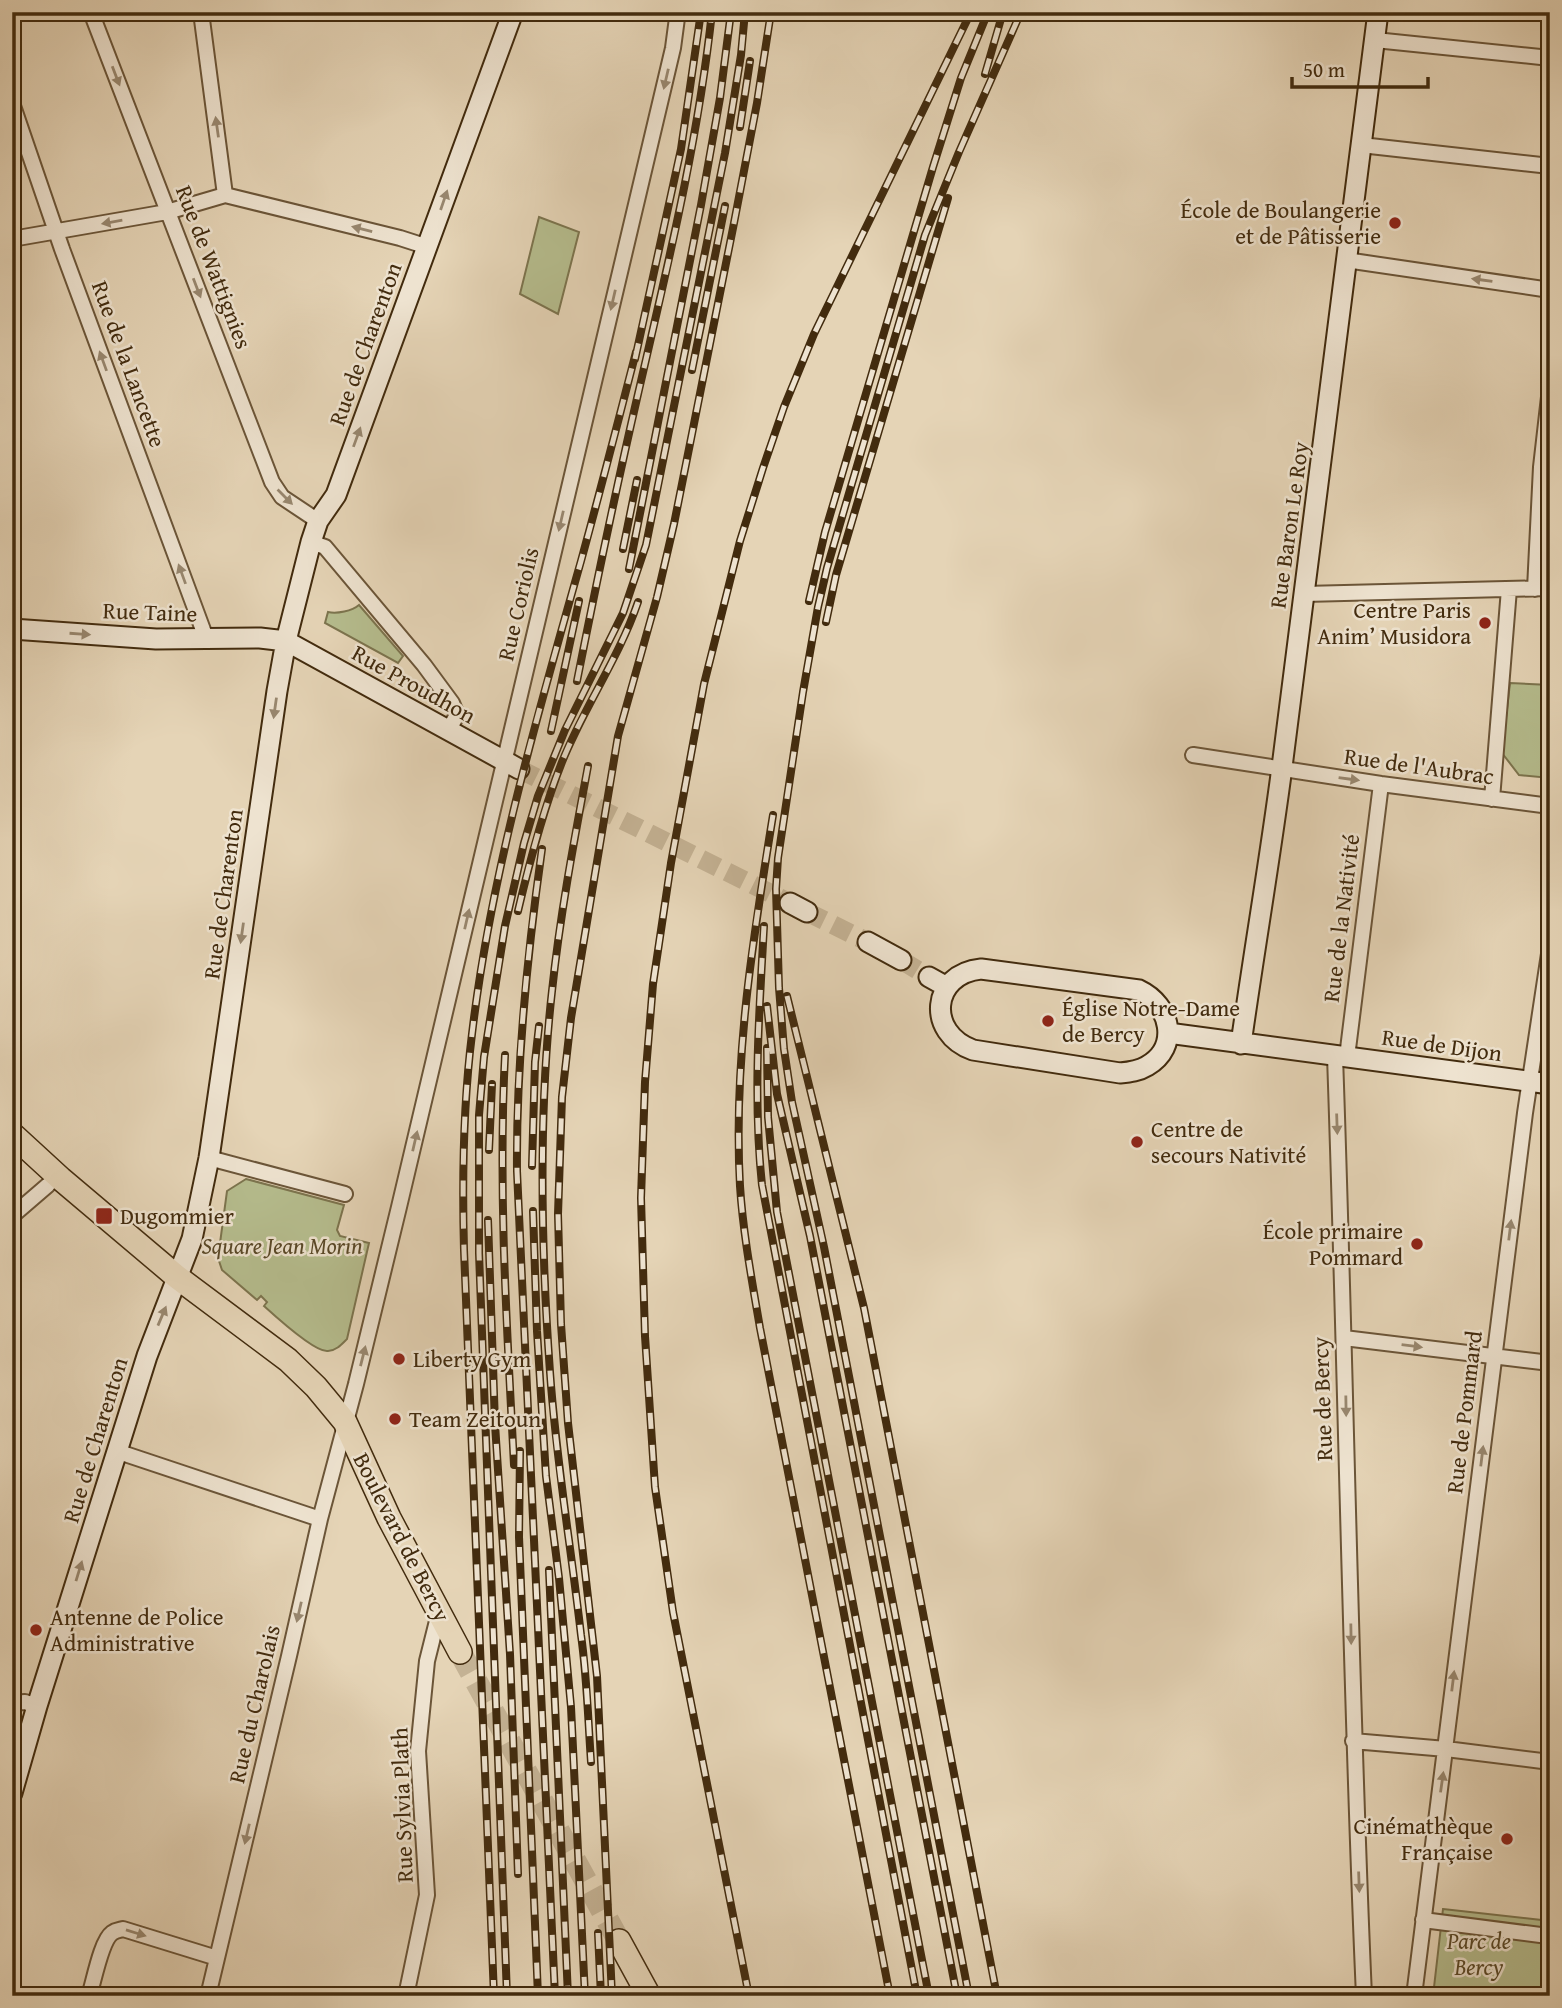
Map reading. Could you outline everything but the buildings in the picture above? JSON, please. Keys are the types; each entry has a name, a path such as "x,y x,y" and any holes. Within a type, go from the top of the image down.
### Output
{"main road":[{"name":"Boulevard de Bercy","path":"12,1134 78,1194 177,1277 288,1360 316,1387 345,1422 389,1518 460,1652"},
{"path":"620,1941 649,1996"}],"street":[{"name":"Rue de Wattignies","path":"91,12 272,482 282,497 318,521"},
{"path":"201,12 225,195"},
{"name":"Rue de Charenton","path":"12,1793 146,1356 192,1240 209,1158 286,641 310,542 318,521 336,495 513,12"},
{"name":"Rue Coriolis","path":"345,1422 511,765 673,48 677,18 674,12"},
{"name":"Rue Baron Le Roy","path":"1241,1044 1282,769 1378,12"},
{"path":"1375,40 1550,58"},
{"name":"Rue de la Lancette","path":"12,103 206,638"},
{"path":"1362,145 1550,166"},
{"path":"12,239 167,212 225,195 428,247"},
{"path":"1346,260 1549,286"},
{"path":"1304,594 1542,589 1550,388"},
{"path":"310,542 325,547 424,665 452,703 457,715 448,731"},
{"path":"1492,799 1509,589"},
{"name":"Rue Taine","path":"12,629 156,639 260,638 286,641"},
{"name":"Rue Proudhon","path":"286,641 511,765"},
{"name":"Rue de l'Aubrac","path":"1193,755 1381,784 1550,806"},
{"name":"Rue de la Nativité","path":"1341,1057 1381,784"},
{"path":"868,942 901,960"},
{"name":"Rue de Pommard","path":"1446,1749 1494,1356 1540,1083 1550,947"},
{"path":"981,969 1139,990 1159,1005 1167,1023 1168,1033 1166,1044 1154,1062 1145,1068 1120,1073 962,1046 945,1030 941,1018 941,1001 947,987 955,978 965,972 981,969"},
{"path":"929,977 947,987"},
{"name":"Rue de Dijon","path":"1168,1033 1540,1083"},
{"name":"Rue de Bercy","path":"1341,1057 1353,1741 1364,1996"},
{"path":"209,1158 345,1194"},
{"path":"12,1216 48,1185"},
{"path":"1344,1338 1550,1363"},
{"name":"Rue du Charolais","path":"212,1995 217,1958 345,1422"},
{"path":"117,1451 320,1519"},
{"name":"Rue Sylvia Plath","path":"406,1996 427,1895 418,1751 427,1661 440,1613"},
{"path":"12,1703 25,1702 37,1706"},
{"path":"1353,1741 1550,1762"},
{"path":"1414,1996 1446,1749"},
{"path":"1423,1920 1550,1935"},
{"path":"89,1996 106,1941 112,1933 119,1930 217,1958"}],"green space":[{"path":"539,217 579,232 558,314 520,294"},
{"path":"359,605 403,656 398,663 325,623 328,612 344,612"},
{"path":"1510,683 1550,685 1550,778 1519,775 1502,753"},
{"name":"Square Jean Morin","path":"246,1179 344,1205 337,1230 340,1236 369,1243 347,1339 336,1349 322,1350 305,1340 264,1306 267,1302 261,1296 257,1300 222,1270 218,1258 227,1191"},
{"name":"Parc de Bercy","path":"1443,1909 1550,1921 1550,1996 1433,1996"}],"tunnel":[{"path":"519,769 790,903"},
{"path":"807,912 868,942"},
{"path":"901,960 929,977"},
{"path":"460,1652 619,1941"}],"railway":[{"path":"635,359 681,149 701,12"},
{"path":"577,681 614,501 681,204 699,109 712,12"},
{"path":"629,569 701,205 720,98 731,12"},
{"path":"507,1996 479,1253 479,1115 484,1057 505,926 538,796 565,730 623,613 646,545 725,153 745,12"},
{"path":"612,1996 597,1676 568,1423 561,1324 558,1214 562,1097 571,1018 618,736 657,597 674,524 757,103 771,12"},
{"path":"749,1996 673,1612 655,1487 645,1336 641,1198 645,1082 653,984 671,863 704,684 740,541 763,468 814,334 971,12"},
{"path":"809,601 825,532 933,167 961,78 988,12"},
{"path":"985,74 1003,12"},
{"path":"969,1996 824,1247 792,1102 779,988 776,889 778,858 803,692 827,568 925,235 1021,12"},
{"path":"740,127 750,61"},
{"path":"826,622 836,575 948,198"},
{"path":"692,370 725,206"},
{"path":"494,1996 464,1250 464,1142 469,1061 480,974 503,855 636,352"},
{"path":"623,549 637,480"},
{"path":"551,731 579,601"},
{"path":"518,911 537,835 562,762 621,643 638,602"},
{"path":"588,766 563,906 552,991 542,1182 553,1405 583,1651 591,1762"},
{"path":"773,815 758,907 742,1046 739,1093 741,1204 760,1328 890,1996"},
{"path":"542,849 524,1010 518,1090 517,1171 555,1996"},
{"path":"764,926 757,1088 762,1185 917,1996"},
{"path":"787,996 864,1308 997,1996"},
{"path":"767,1006 777,1094 810,1236 957,1996"},
{"path":"532,1166 535,1062 539,1026"},
{"path":"767,1048 768,1117 777,1212 929,1996"},
{"path":"505,1055 503,1209 514,1465"},
{"path":"489,1150 492,1084"},
{"path":"533,1211 546,1476 571,1707 585,1996"},
{"path":"488,1220 495,1424 510,1654 518,1874"},
{"path":"520,1451 519,1537 538,1996"},
{"path":"549,1570 568,1996"},
{"path":"598,1933 601,1996"}],"place":[{"name":"École de Boulangerie et de Pâtisserie","path":"1395,223"},
{"name":"Centre Paris Anim’ Musidora","path":"1485,623"},
{"name":"Église Notre-Dame de Bercy","path":"1048,1021"},
{"name":"Centre de secours Nativité","path":"1137,1142"},
{"name":"Dugommier","path":"104,1216"},
{"name":"École primaire Pommard","path":"1417,1244"},
{"name":"Liberty Gym","path":"399,1359"},
{"name":"Team Zeitoun","path":"395,1419"},
{"name":"Antenne de Police Administrative","path":"36,1630"},
{"name":"Cinémathèque Française","path":"1507,1839"}]}
